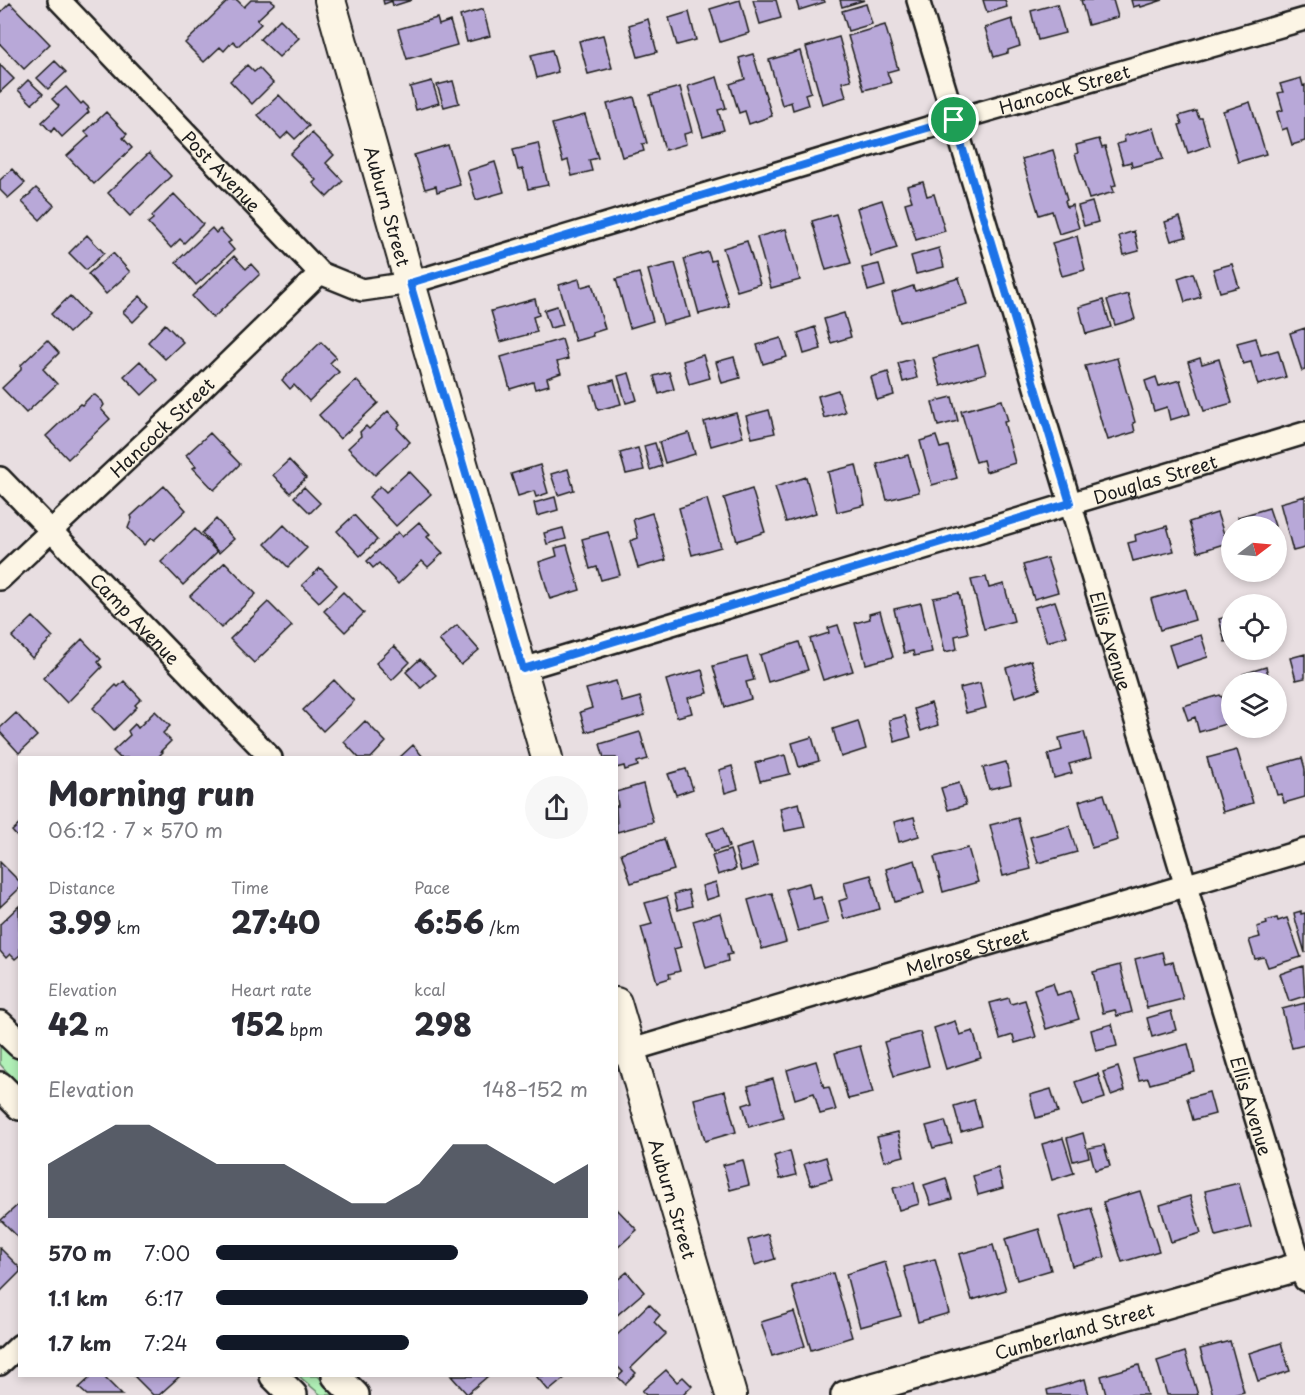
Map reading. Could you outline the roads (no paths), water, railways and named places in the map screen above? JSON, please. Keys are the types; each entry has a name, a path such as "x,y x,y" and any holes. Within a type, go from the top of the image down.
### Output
{"main road":[{"name":"Auburn Street","path":"330,0 546,756"},
{"name":"Auburn Street","path":"618,1017 623,1053 731,1395"}],"street":[{"name":"Post Avenue","path":"59,0 320,273 362,290 410,283"},
{"name":"Ellis Avenue","path":"918,0 1304,1270"},
{"name":"Hancock Street","path":"410,283 954,120 1305,19"},
{"name":"Hancock Street","path":"0,579 189,401 320,273"},
{"name":"Douglas Street","path":"523,669 1305,433"},
{"name":"Camp Avenue","path":"0,478 269,756"},
{"name":"Melrose Street","path":"623,1053 1305,850"},
{"path":"0,1025 18,1042"},
{"path":"0,1086 18,1104"},
{"name":"Cumberland Street","path":"845,1395 1304,1270"},
{"path":"0,1364 18,1347"},
{"path":"275,1377 293,1395"},
{"path":"337,1377 355,1395"}]}
